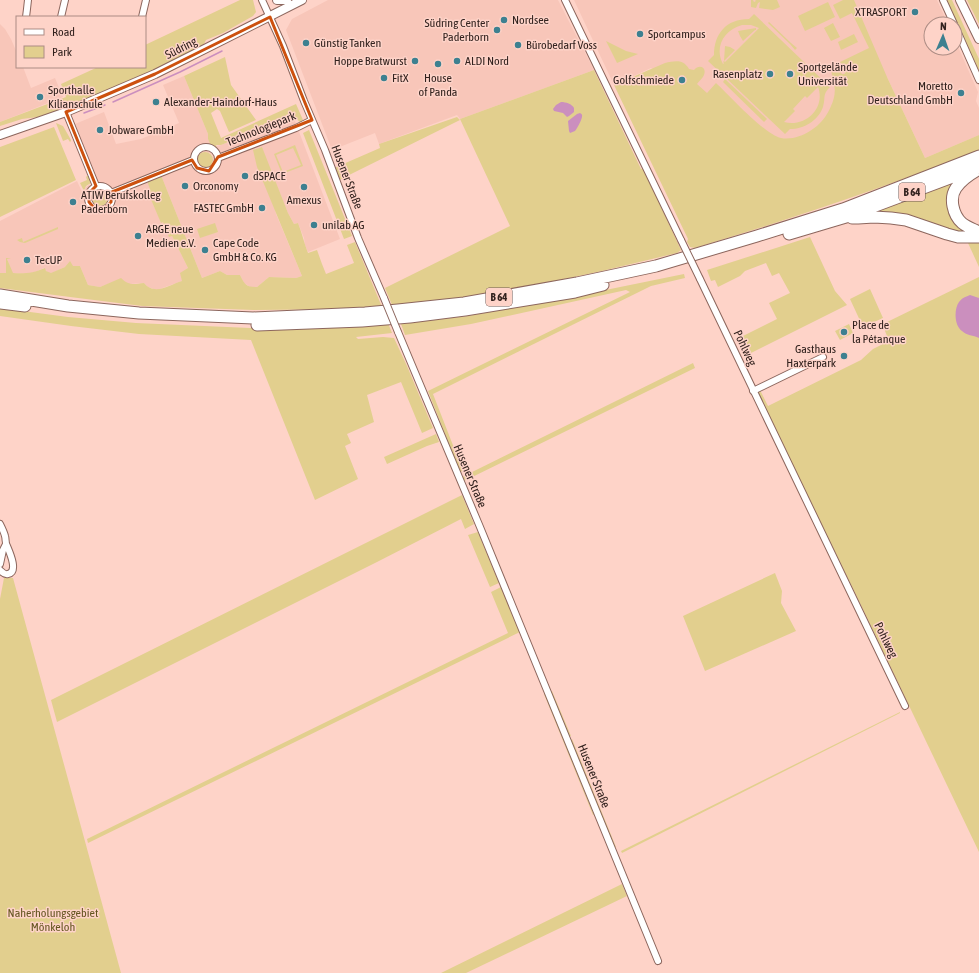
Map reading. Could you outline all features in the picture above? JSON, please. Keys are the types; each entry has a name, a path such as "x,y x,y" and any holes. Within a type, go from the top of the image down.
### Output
{"highway":[{"name":"B 64","path":"0,295 68,306 139,313 253,318 365,313 464,303 577,283 656,266 843,209 979,156"},
{"name":"B 64","path":"0,303 136,320 254,325 362,321 465,310 575,292 681,266 846,217 979,168"},
{"path":"979,168 956,188 953,195 953,207 961,222 979,232"},
{"path":"846,217 858,218 874,216 906,220 958,237 979,237"}],"main road":[{"path":"277,0 288,0"},
{"name":"Südring","path":"0,135 66,112 155,74 302,0"},
{"path":"960,0 979,39"}],"street":[{"path":"26,16 28,0"},
{"path":"61,16 65,0"},
{"path":"142,16 146,0"},
{"name":"Husener Straße","path":"262,0 283,46 325,150 358,238 474,513 658,961"},
{"name":"Pohlweg","path":"565,0 905,706"},
{"path":"943,0 950,16"},
{"path":"963,45 979,80"},
{"path":"66,112 96,186"},
{"name":"Technologiepark","path":"218,158 296,128 312,120"},
{"name":"Technologiepark","path":"205,148 209,148 214,151 218,158 217,164 212,170 206,172 197,168 194,164 194,155 197,151 205,148"},
{"name":"Technologiepark","path":"111,192 194,160"},
{"path":"96,186 108,188 111,192 112,199 110,205 104,209 98,209 90,205 88,196 91,190 96,186"},
{"path":"753,391 823,357"},
{"path":"0,524 5,534 6,544 14,568 9,574 0,570"},
{"path":"0,564 6,544"}],"highlighted area":[{"path":"270,17 312,120 218,157 209,171 197,168 192,160 112,192 111,202 104,209 95,209 89,202 89,193 96,186 66,112 155,74"}],"shaded area":[{"path":"328,0 558,0 594,70 460,119 457,115 379,144 375,133 332,150 286,30 292,19"},
{"name":"Sportgelände Universität","path":"574,0 937,0 944,16 923,16 923,56 962,56 978,92 976,101 979,108 979,135 925,158 887,77 792,152 651,68 614,85"},
{"path":"0,24 11,39 16,51 16,68 23,68 31,88 55,78 63,97 0,122"},
{"path":"184,76 208,134 208,139 213,147 293,116 340,239 308,252 298,223 294,224 288,213 261,147 276,214 302,276 296,278 269,277 257,287 250,287 244,283 240,275 227,275 220,271 202,278 161,175 150,189 149,195 161,222 163,222 172,236 188,268 182,281 157,290 148,287 144,283 130,284 125,283 121,279 100,287 88,285 80,266 65,267 50,274 44,268 28,274 11,273 7,259 6,273 0,273 0,221 77,181 83,194 86,187 98,181 95,177 75,124 104,112 116,144 141,139 179,123 163,85","holes":["203,152 210,153 214,159 213,162 201,166 197,160 199,155","98,190 105,191 108,195 108,200 103,205 95,204 92,200 94,193"]},
{"path":"561,102 572,105 574,112 567,117 563,113 554,111 553,109 556,105"},
{"path":"580,113 582,116 580,123 575,131 570,133 568,121"},
{"path":"970,295 979,298 979,338 964,333 957,325 956,321 957,305 961,300"}],"green space":[{"path":"240,0 253,0 256,12 253,16 223,33 206,40 203,46 154,70 67,107 38,117 22,119 0,126 0,122 66,97 61,84 96,68 146,68 146,45"},
{"path":"751,0 754,2 756,1 755,0 777,0 780,7 773,10 759,8 760,2 756,8 751,7"},
{"path":"843,0 854,0 887,77 925,158 979,135 979,150 874,190 803,214 695,248 690,247 687,242 688,239 614,85 665,63 675,61 681,62 689,69 694,70 698,67 702,67 705,72 697,84 707,93 716,83 766,130 781,138 800,136 817,126 829,110 835,93 832,74 833,67 836,67 842,74 845,74 840,62 869,48 852,13 840,19 833,5"},
{"path":"947,0 952,0 959,16 954,16"},
{"path":"967,0 979,0 979,24"},
{"path":"828,2 835,17 805,31 798,16"},
{"name":"Rasenplatz","path":"754,14 830,87 825,94 821,112 814,120 805,126 790,129 785,134 708,61 714,55 716,41 723,29 734,22 749,19","holes":["742,25 751,25 759,28 725,62 723,62 723,64 720,58 720,46 722,40 730,31","818,87 820,95 819,102 812,115 799,122 784,122 795,111 793,109 805,96 807,98"]},
{"path":"769,22 797,48 795,50 768,23"},
{"path":"833,23 840,37 831,41 824,28"},
{"path":"963,24 979,59 979,71 963,36"},
{"path":"756,28 756,30 743,41 738,31"},
{"path":"854,34 858,42 841,50 838,42"},
{"path":"606,41 626,51 638,54 617,63"},
{"path":"725,46 735,50 724,61"},
{"path":"225,57 231,85 256,120 229,132 220,111 217,109 211,113 221,138 296,104 303,120 300,122 295,118 283,122 282,120 221,145 216,145 218,151 211,146 208,139 208,134 184,76"},
{"path":"594,70 641,169 643,168 681,250 677,253 527,287 467,297 392,305 385,288 510,226 460,119"},
{"path":"725,79 767,119 764,122 723,82"},
{"path":"457,117 460,120 339,180 334,168 380,148 379,144"},
{"path":"56,123 63,126 71,140 70,142 68,139 63,141"},
{"path":"54,127 76,180 0,217 0,147"},
{"path":"309,130 352,236 344,239 303,133"},
{"path":"295,145 303,166 282,174 274,154","holes":["293,148 301,165 283,172 276,155"]},
{"path":"262,147 288,213 294,224 298,223 308,253 317,250 326,274 354,263 347,245 355,242 382,307 361,309 254,310 142,306 0,288 0,273 6,273 6,258 11,258 7,259 13,273 33,272 45,268 46,271 51,273 65,267 70,261 73,266 80,266 88,285 100,287 121,278 129,283 144,283 153,289 167,287 182,281 180,273 188,268 172,236 169,237 163,222 161,223 149,195 150,189 147,181 161,175 202,278 220,271 227,275 240,275 246,285 250,287 257,287 269,277 296,278 302,276 257,167 253,150"},
{"path":"205,152 211,154 213,160 211,166 205,168 199,166 197,160 199,154"},
{"path":"87,176 91,183 86,186 84,191 80,183 87,180"},
{"path":"963,176 951,206 977,235 859,214"},
{"path":"100,190 106,192 108,198 106,204 100,206 94,204 92,198 94,192"},
{"path":"215,223 218,232 200,238 197,229"},
{"path":"58,227 58,229 25,243 17,240 22,238 23,242"},
{"path":"810,237 835,291 847,305 747,355 739,338 777,319 769,303 790,293 779,273 772,276 766,263 745,271 740,276 718,287 715,280 711,281 707,270"},
{"path":"968,243 979,243 979,267"},
{"path":"684,274 685,278 651,286 433,394 463,471 460,472 428,391 630,292 626,290 471,324 405,335 401,324 468,316"},
{"path":"979,277 979,852 858,599 758,395 760,390 768,406 861,360 873,349 889,341 885,331 885,323"},
{"path":"870,289 883,318 863,327 850,299"},
{"path":"0,308 68,317 136,323 250,328 388,323 392,333 356,337 358,339 383,337 394,338 433,428 422,433 401,382 367,395 374,422 347,434 351,443 345,446 358,479 315,500 251,340 139,334 71,326 0,316"},
{"name":"Place de la Pétanque","path":"849,324 853,333 840,340 835,331"},
{"path":"693,363 695,368 464,481 462,477"},
{"path":"436,434 439,442 387,464 384,457"},
{"path":"462,495 474,524 465,529 461,519 57,722 51,700"},
{"path":"478,532 499,583 490,587 468,535"},
{"path":"775,573 782,591 781,603 796,631 705,671 683,616"},
{"name":"Naherholungsgebiet Mönkeloh","path":"4,578 13,578 121,973 0,973 0,599"},
{"path":"501,587 520,632 88,843 87,839 508,633 491,592"},
{"path":"552,691 571,736 569,736 550,692"},
{"path":"545,694 594,815 593,815"},
{"path":"900,713 622,853 621,851"},
{"path":"572,739 616,847 571,740"},
{"path":"622,884 627,896 466,973 441,973"}],"waterway":[{"path":"113,102 180,72 222,51"},
{"path":"84,113 105,105"}],"place":[{"name":"XTRASPORT","path":"915,12"},
{"name":"Nordsee","path":"504,20"},
{"name":"Südring Center Paderborn","path":"497,30"},
{"name":"Sportcampus","path":"640,34"},
{"name":"Günstig Tanken","path":"306,43"},
{"name":"Bürobedarf Voss","path":"518,45"},
{"name":"Hoppe Bratwurst","path":"415,61"},
{"name":"ALDI Nord","path":"457,61"},
{"name":"House of Panda","path":"438,64"},
{"name":"Rasenplatz","path":"770,74"},
{"name":"Sportgelände Universität","path":"790,74"},
{"name":"FitX","path":"384,78"},
{"name":"Golfschmiede","path":"682,80"},
{"name":"Moretto Deutschland GmbH","path":"961,93"},
{"name":"Sporthalle Kilianschule","path":"40,97"},
{"name":"Alexander-Haindorf-Haus","path":"156,102"},
{"name":"Jobware GmbH","path":"100,130"},
{"name":"dSPACE","path":"245,176"},
{"name":"Orconomy","path":"185,186"},
{"name":"Amexus","path":"304,187"},
{"name":"ATIW Berufskolleg Paderborn","path":"73,202"},
{"name":"FASTEC GmbH","path":"262,208"},
{"name":"unilab AG","path":"314,225"},
{"name":"ARGE neue Medien e.V.","path":"138,236"},
{"name":"Cape Code GmbH & Co. KG","path":"205,250"},
{"name":"TecUP","path":"27,260"},
{"name":"Place de la Pétanque","path":"844,332"},
{"name":"Gasthaus Haxterpark","path":"844,356"}]}
